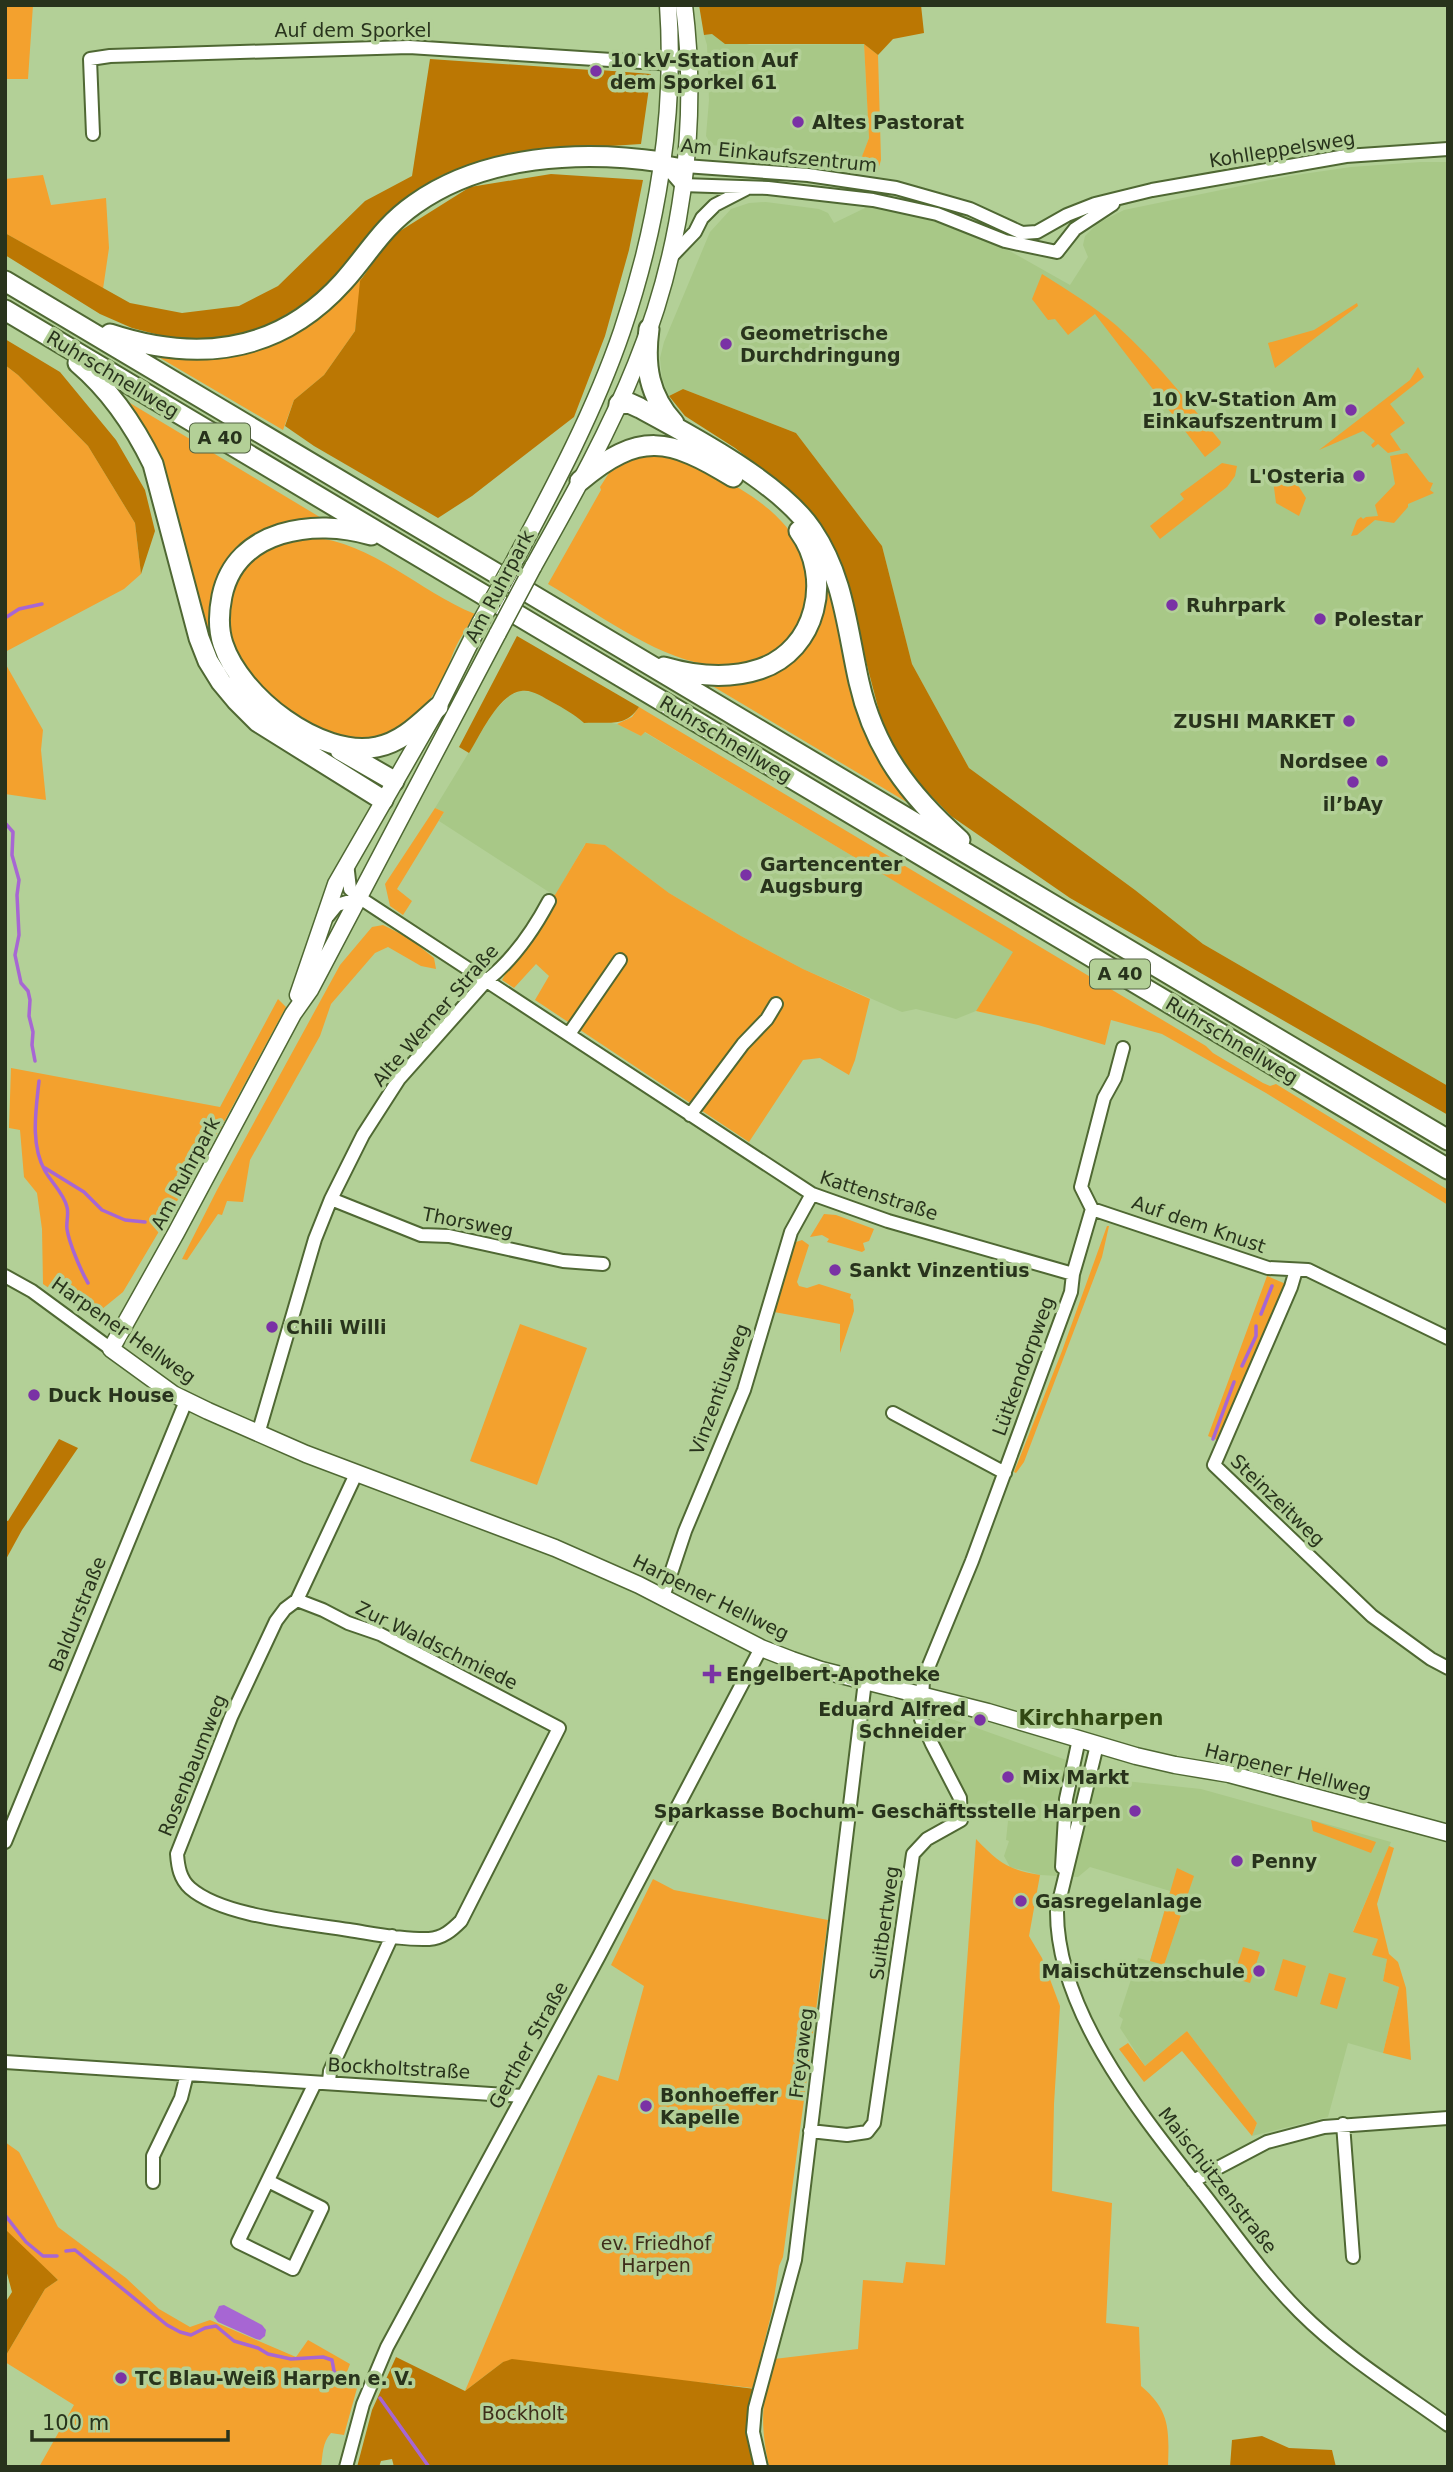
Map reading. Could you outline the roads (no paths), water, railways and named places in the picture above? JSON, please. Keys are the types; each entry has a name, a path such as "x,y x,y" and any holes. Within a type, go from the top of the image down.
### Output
{"highway":[{"path":"39,302 102,332 151,346 203,351 231,348 263,339 297,323 327,299 387,226 416,203 448,185 506,165 568,157 635,158 662,162"},
{"name":"Ruhrschnellweg","path":"5,281 1448,1140"},
{"name":"Ruhrschnellweg","path":"5,310 1448,1169"},
{"path":"25,321 89,372 125,412 141,439 161,490 199,638 208,661 221,682 258,722 383,800"},
{"path":"649,329 647,360 653,392 666,415 688,435"},
{"path":"619,404 629,403 688,435 766,486 794,509 811,528 833,568 841,591 865,707 889,760 907,786 939,821 1004,876"},
{"path":"580,481 622,451 645,445 680,450 729,474 772,502 807,542 816,568 816,605 810,623 800,640 786,654 762,668 723,675 695,674 652,664 630,653"},
{"path":"394,780 321,740 272,709 257,696 233,667 222,641 220,623 224,587 230,572 253,546 274,536 307,529 352,529 415,554"},
{"path":"321,740 348,748 375,748 408,734 438,707"}],"main road":[{"name":"Am Ruhrpark","path":"293,1014 336,884 438,707 553,489 587,418 622,331 645,251 662,162 670,63 668,5"},
{"name":"Am Ruhrpark","path":"111,1349 293,1014 310,990 360,898 619,404 649,329 671,257 685,166 689,65 684,5"},
{"path":"587,418 604,407 619,404"},
{"path":"394,780 417,789"},
{"path":"383,800 417,789"},
{"name":"Harpener Hellweg","path":"111,1349 145,1375 187,1401 258,1434 356,1474 555,1548 663,1597 761,1648 821,1670 921,1693 1097,1745 1175,1765 1229,1774 1448,1833"}],"street":[{"name":"Auf dem Sporkel","path":"93,134 90,59 110,55 409,47 689,65"},
{"name":"Kohlleppelsweg","path":"1022,233 1037,232 1067,215 1095,204 1270,168 1346,156 1448,149"},
{"name":"Am Einkaufszentrum","path":"662,162 685,166 808,174 896,188 970,209 1022,233"},
{"name":"Am Einkaufszentrum","path":"662,162 682,185 749,187 873,200 937,214 1005,241 1058,252"},
{"name":"Am Einkaufszentrum","path":"671,257 695,232 702,218 715,205 749,187"},
{"name":"Kohlleppelsweg","path":"1058,252 1075,229 1123,197"},
{"path":"319,930 337,905 360,898 351,889 347,863"},
{"name":"Kattenstraße","path":"360,898 813,1195 887,1221 1073,1274"},
{"name":"Alte Werner Straße","path":"258,1434 315,1239 331,1199 363,1135 399,1079 486,981 510,959 549,901"},
{"path":"569,1034 620,961"},
{"path":"691,1115 743,1044 768,1019 776,1003"},
{"path":"1092,1209 1081,1187 1104,1098 1115,1078 1123,1048"},
{"name":"Vinzentiusweg","path":"663,1597 685,1531 744,1390 791,1232 813,1195"},
{"name":"Thorsweg","path":"331,1199 421,1235 449,1236 563,1261 603,1264"},
{"name":"Auf dem Knust","path":"1092,1209 1268,1268 1308,1270 1448,1338"},
{"name":"Lütkendorpweg","path":"921,1693 923,1680 972,1561 1064,1312 1092,1209"},
{"name":"Steinzeitweg","path":"1296,1270 1214,1465 1372,1616 1431,1659 1448,1668"},
{"name":"Harpener Hellweg","path":"5,1276 32,1291 111,1349"},
{"name":"Baldurstraße","path":"5,1842 187,1401"},
{"path":"893,1413 1005,1473"},
{"name":"Rosenbaumweg","path":"356,1474 297,1600 285,1609 276,1621 236,1707 177,1854 178,1867 190,1888 229,1907 258,1916 392,1936 430,1939 442,1936 461,1921 559,1728"},
{"name":"Zur Waldschmiede","path":"297,1600 380,1634 559,1728"},
{"name":"Gerther Straße","path":"346,2467 363,2404 387,2347 761,1648"},
{"name":"Freyaweg","path":"761,2467 753,2432 755,2408 795,2260 865,1681"},
{"name":"Suitbertweg","path":"810,2131 847,2135 867,2132 874,2123 912,1854 927,1839 961,1820 960,1798 921,1719 921,1693"},
{"name":"Maischützenstraße","path":"1079,1740 1063,1824 1057,1935 1079,2008 1126,2090 1269,2277 1300,2312 1343,2350 1448,2425"},
{"name":"Maischützenstraße","path":"1060,1892 1097,1745"},
{"path":"329,2082 330,2071 392,1936"},
{"name":"Bockholtstraße","path":"5,2062 522,2096"},
{"path":"153,2182 153,2156 181,2098 187,2074"},
{"name":"Bockholtstraße","path":"268,2181 322,2208 293,2269 238,2242 315,2083"},
{"path":"1193,2181 1267,2142 1343,2124 1448,2118"},
{"path":"1343,2124 1353,2257"}],"waterway":[{"path":"5,618 19,609 42,604"},
{"path":"5,823 13,832 12,855 19,880 19,935 15,955 21,983 28,991 30,1000 29,1016 35,1061"},
{"path":"39,1081 35,1127 37,1150 45,1171 65,1202 68,1210 68,1235 88,1283"},
{"path":"45,1168 84,1192 102,1210 125,1220 145,1222"},
{"path":"1261,1314 1272,1286"},
{"path":"1242,1366 1256,1336 1256,1326"},
{"path":"1213,1439 1234,1382"},
{"path":"5,2215 26,2242 43,2256 57,2256"},
{"path":"66,2251 75,2250 167,2325 180,2332 191,2335 216,2326 234,2341 268,2354 291,2359 323,2357 332,2360 334,2371 342,2383 355,2386"},
{"path":"380,2398 429,2467"}],"place":[{"name":"10 kV-Station Auf dem Sporkel 61","path":"596,71"},
{"name":"Altes Pastorat","path":"798,122"},
{"name":"Geometrische Durchdringung","path":"726,344"},
{"name":"10 kV-Station Am Einkaufszentrum I","path":"1351,410"},
{"name":"L'Osteria","path":"1359,476"},
{"name":"Ruhrpark","path":"1172,605"},
{"name":"Polestar","path":"1320,619"},
{"name":"ZUSHI MARKET","path":"1349,721"},
{"name":"Nordsee","path":"1382,761"},
{"name":"il’bAy","path":"1353,782"},
{"name":"Gartencenter Augsburg","path":"746,875"},
{"name":"Sankt Vinzentius","path":"835,1270"},
{"name":"Chili Willi","path":"272,1327"},
{"name":"Duck House","path":"34,1395"},
{"name":"Engelbert-Apotheke","path":"712,1674"},
{"name":"Eduard Alfred Schneider","path":"980,1720"},
{"name":"Mix Markt","path":"1008,1777"},
{"name":"Sparkasse Bochum- Geschäftsstelle Harpen","path":"1135,1811"},
{"name":"Penny","path":"1237,1861"},
{"name":"Gasregelanlage","path":"1021,1901"},
{"name":"Maischützenschule","path":"1259,1971"},
{"name":"Bonhoeffer Kapelle","path":"646,2106"},
{"name":"TC Blau-Weiß Harpen e. V.","path":"121,2378"}],"district":[{"name":"Kirchharpen","path":"1091,1718"}],"park label":[{"name":"ev. Friedhof Harpen","path":"656,2254"},
{"name":"Bockholt","path":"523,2413"}]}
